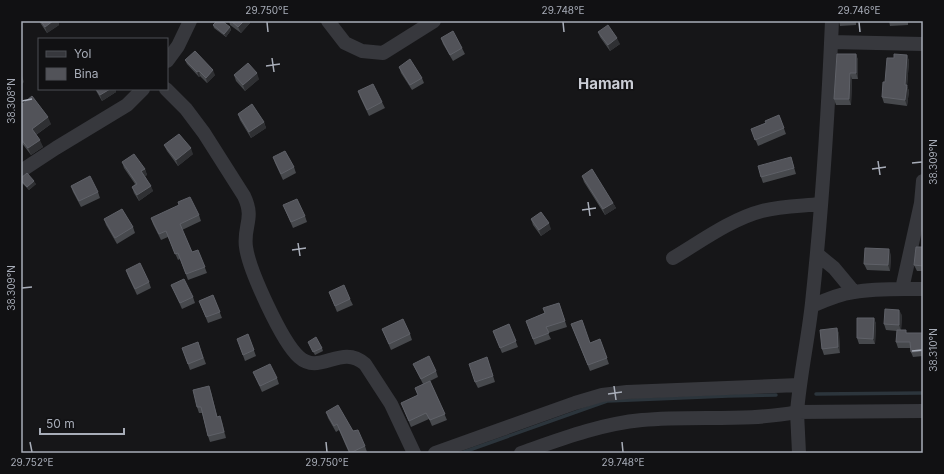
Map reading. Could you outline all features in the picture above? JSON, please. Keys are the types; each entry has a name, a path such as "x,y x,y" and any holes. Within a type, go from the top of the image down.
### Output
{"street":[{"path":"168,60 178,46 190,21"},
{"path":"328,21 345,43 362,51 383,53 434,21"},
{"path":"799,453 797,412 799,385 812,306 817,254 832,21"},
{"path":"831,42 923,44"},
{"path":"21,171 127,105 142,90"},
{"path":"167,90 186,109 204,133 244,196 247,203 249,218 246,238 247,254 265,300 295,353 304,360 314,363 346,356 352,357 365,364 391,404 414,453"},
{"path":"902,289 922,203 923,181"},
{"path":"672,258 748,215 776,208 820,204"},
{"path":"817,254 844,278 854,292"},
{"path":"812,306 854,292 923,289"},
{"path":"435,453 575,403 602,395 627,392 799,385"},
{"path":"521,453 572,435 625,422 658,419 758,418 797,412 923,411"}],"building":[{"path":"41,21 53,21 45,27"},
{"path":"217,21 222,21 230,27 224,34 213,25"},
{"path":"231,21 244,21 238,27"},
{"path":"608,25 617,38 608,45 598,32"},
{"path":"453,31 462,48 450,55 441,38"},
{"path":"195,51 213,70 206,78 199,71 197,72 185,60"},
{"path":"837,54 856,54 856,73 850,73 849,99 834,99"},
{"path":"894,54 907,55 905,85 907,85 905,100 882,97 887,58 894,58"},
{"path":"410,59 422,78 410,85 399,67"},
{"path":"248,63 257,73 243,85 234,75"},
{"path":"373,84 382,102 367,110 358,91"},
{"path":"97,90 108,90 100,95"},
{"path":"32,96 48,117 32,129 40,140 28,148 21,139 21,105"},
{"path":"252,104 264,122 249,132 238,114"},
{"path":"779,115 784,128 755,140 751,129 766,123 765,121"},
{"path":"179,134 191,148 176,160 164,145"},
{"path":"285,151 294,167 281,174 273,157"},
{"path":"134,154 145,169 141,171 151,186 137,195 132,187 137,184 122,162"},
{"path":"791,157 794,168 761,177 758,166"},
{"path":"592,169 613,203 603,209 582,176"},
{"path":"27,173 34,181 27,187 21,178"},
{"path":"90,176 98,192 79,201 71,186"},
{"path":"190,197 199,215 180,224 192,252 198,250 205,267 186,274 178,253 175,254 166,231 159,234 151,218 179,205 178,202"},
{"path":"297,199 305,216 291,222 283,205"},
{"path":"122,209 133,227 115,238 104,219"},
{"path":"541,212 549,223 539,230 531,219"},
{"path":"916,247 923,247 923,266 914,265"},
{"path":"865,248 889,249 888,265 864,264"},
{"path":"140,263 149,282 135,289 126,270"},
{"path":"184,279 193,297 180,303 171,285"},
{"path":"344,285 350,299 335,306 329,292"},
{"path":"213,295 220,312 206,317 199,301"},
{"path":"559,303 565,321 546,327 549,333 533,339 526,321 545,313 543,308"},
{"path":"885,309 899,310 899,325 884,324"},
{"path":"857,318 874,318 873,339 857,338"},
{"path":"403,319 410,334 389,344 382,329"},
{"path":"582,320 590,343 600,339 607,358 588,365 571,324"},
{"path":"509,324 516,341 500,348 493,331"},
{"path":"837,328 838,347 822,349 820,330"},
{"path":"897,330 906,330 906,333 923,333 923,351 911,352 910,342 896,342"},
{"path":"248,334 254,350 243,355 237,339"},
{"path":"316,337 322,348 313,352 308,342"},
{"path":"198,342 203,358 188,364 182,348"},
{"path":"429,356 436,371 421,379 413,364"},
{"path":"487,357 493,376 475,382 469,364"},
{"path":"270,364 277,378 260,386 253,372"},
{"path":"430,381 445,414 430,420 426,413 409,421 401,403 418,395 415,388"},
{"path":"209,386 217,417 220,416 224,432 208,436 201,407 197,407 193,390"},
{"path":"338,405 353,431 358,430 365,446 350,453 337,424 334,426 326,412"}],"waterway":[{"path":"816,394 923,393"},
{"path":"461,453 607,401 776,395"}],"district":[{"name":"Hamam","path":"606,83"}]}
